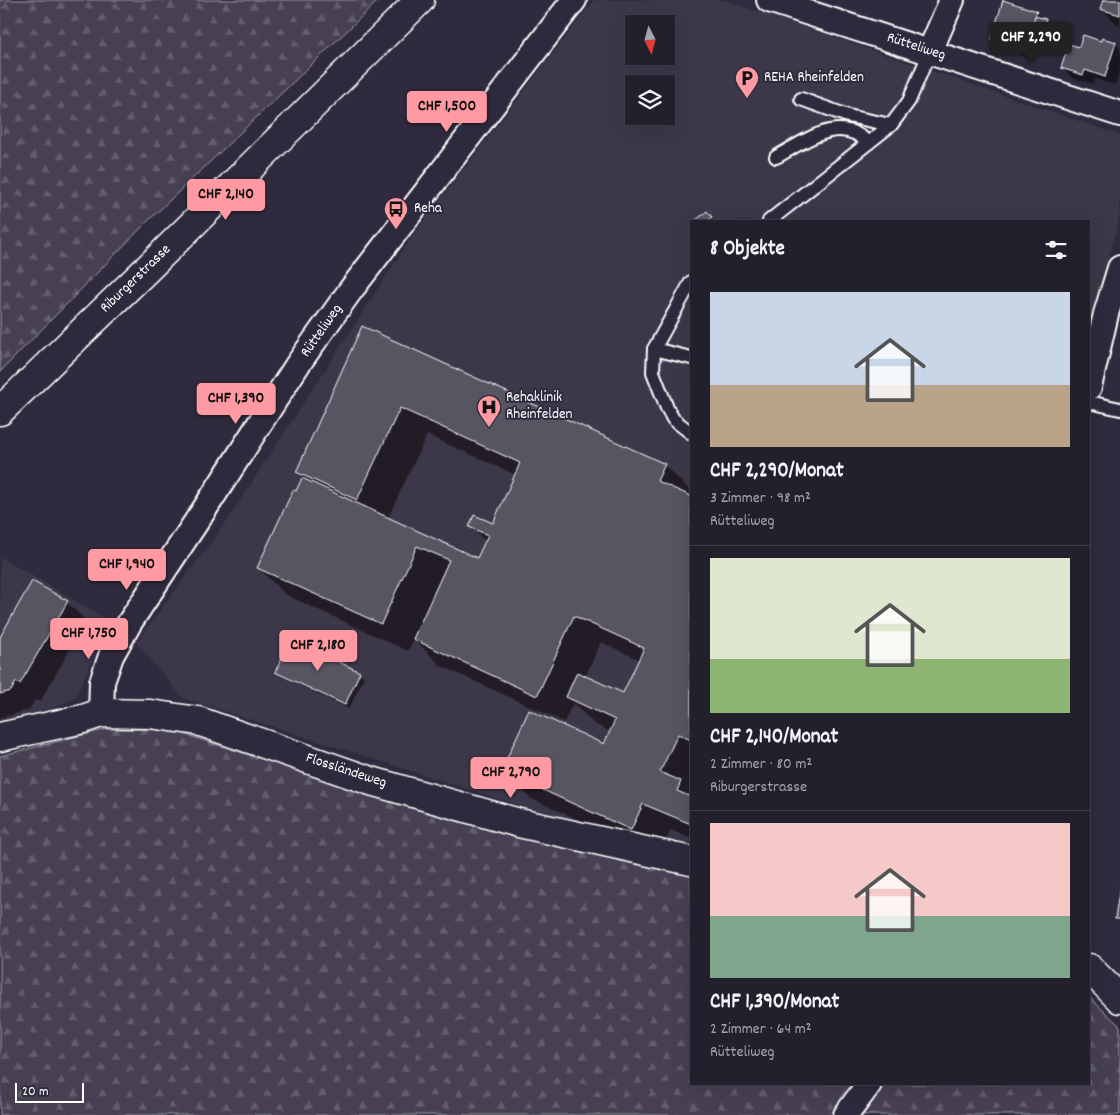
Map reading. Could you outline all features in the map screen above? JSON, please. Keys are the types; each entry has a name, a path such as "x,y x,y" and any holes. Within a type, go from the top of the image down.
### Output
{"street":[{"name":"Riburgerstrasse","path":"0,411 420,0"},
{"name":"Rütteliweg","path":"100,713 102,682 111,656 130,622 298,364 350,291 574,0"},
{"name":"Rütteliweg","path":"769,0 1120,114"},
{"path":"930,51 952,0"},
{"path":"1090,383 1106,314 1120,268"},
{"name":"Flossländeweg","path":"0,737 83,719 100,713 150,714 198,721 372,780 510,821 690,861"},
{"path":"1090,969 1120,999"},
{"path":"846,1115 868,1085"}],"lane":[{"path":"770,220 891,125 909,102 930,51"},
{"path":"801,99 848,116 891,125"},
{"path":"776,157 818,134 833,130 854,132 868,143"},
{"path":"690,284 654,349 653,372 673,419 690,432"},
{"path":"654,349 690,358"},
{"path":"1090,402 1120,409"}],"shaded area":[{"name":"Rehaklinik Rheinfelden","path":"594,0 725,0 1120,135 1120,215 1090,330 1090,220 690,220 690,844 546,814 183,698 136,643 226,522 413,235"},
{"path":"0,557 110,621 75,698 33,717 0,724"}],"green space":[{"path":"0,0 379,0 146,223 0,372"},
{"path":"107,729 171,730 456,821 690,874 690,1085 1090,1085 1090,998 1120,1026 1120,1115 0,1115 0,756"}],"building":[{"path":"1003,0 1037,11 1024,51 991,40"},
{"path":"1103,0 1120,0 1120,15 1100,9"},
{"path":"1035,16 1046,19 1037,49 1026,46"},
{"path":"1083,35 1101,41 1102,38 1116,42 1105,77 1085,70 1083,75 1061,68 1069,44 1079,47"},
{"path":"707,211 712,217 709,220 696,220"},
{"path":"362,326 665,464 657,481 690,496 690,740 678,734 660,772 681,781 677,791 690,797 690,824 643,804 631,830 501,771 529,710 604,744 615,720 566,697 577,672 623,693 644,648 574,616 537,696 413,639 449,560 417,546 381,624 257,568 293,490 296,491 302,478 477,558 488,535 469,527 474,515 493,523 520,463 400,408 357,500 296,472"},
{"path":"32,581 68,601 20,684 16,682 11,691 0,694 0,637"},
{"path":"291,639 360,672 345,705 275,672"},
{"path":"1120,886 1120,919 1115,919"}],"place":[{"name":"REHA Rheinfelden","path":"747,99"},
{"name":"Reha","path":"396,230"},
{"name":"Rehaklinik Rheinfelden","path":"489,428"}]}
